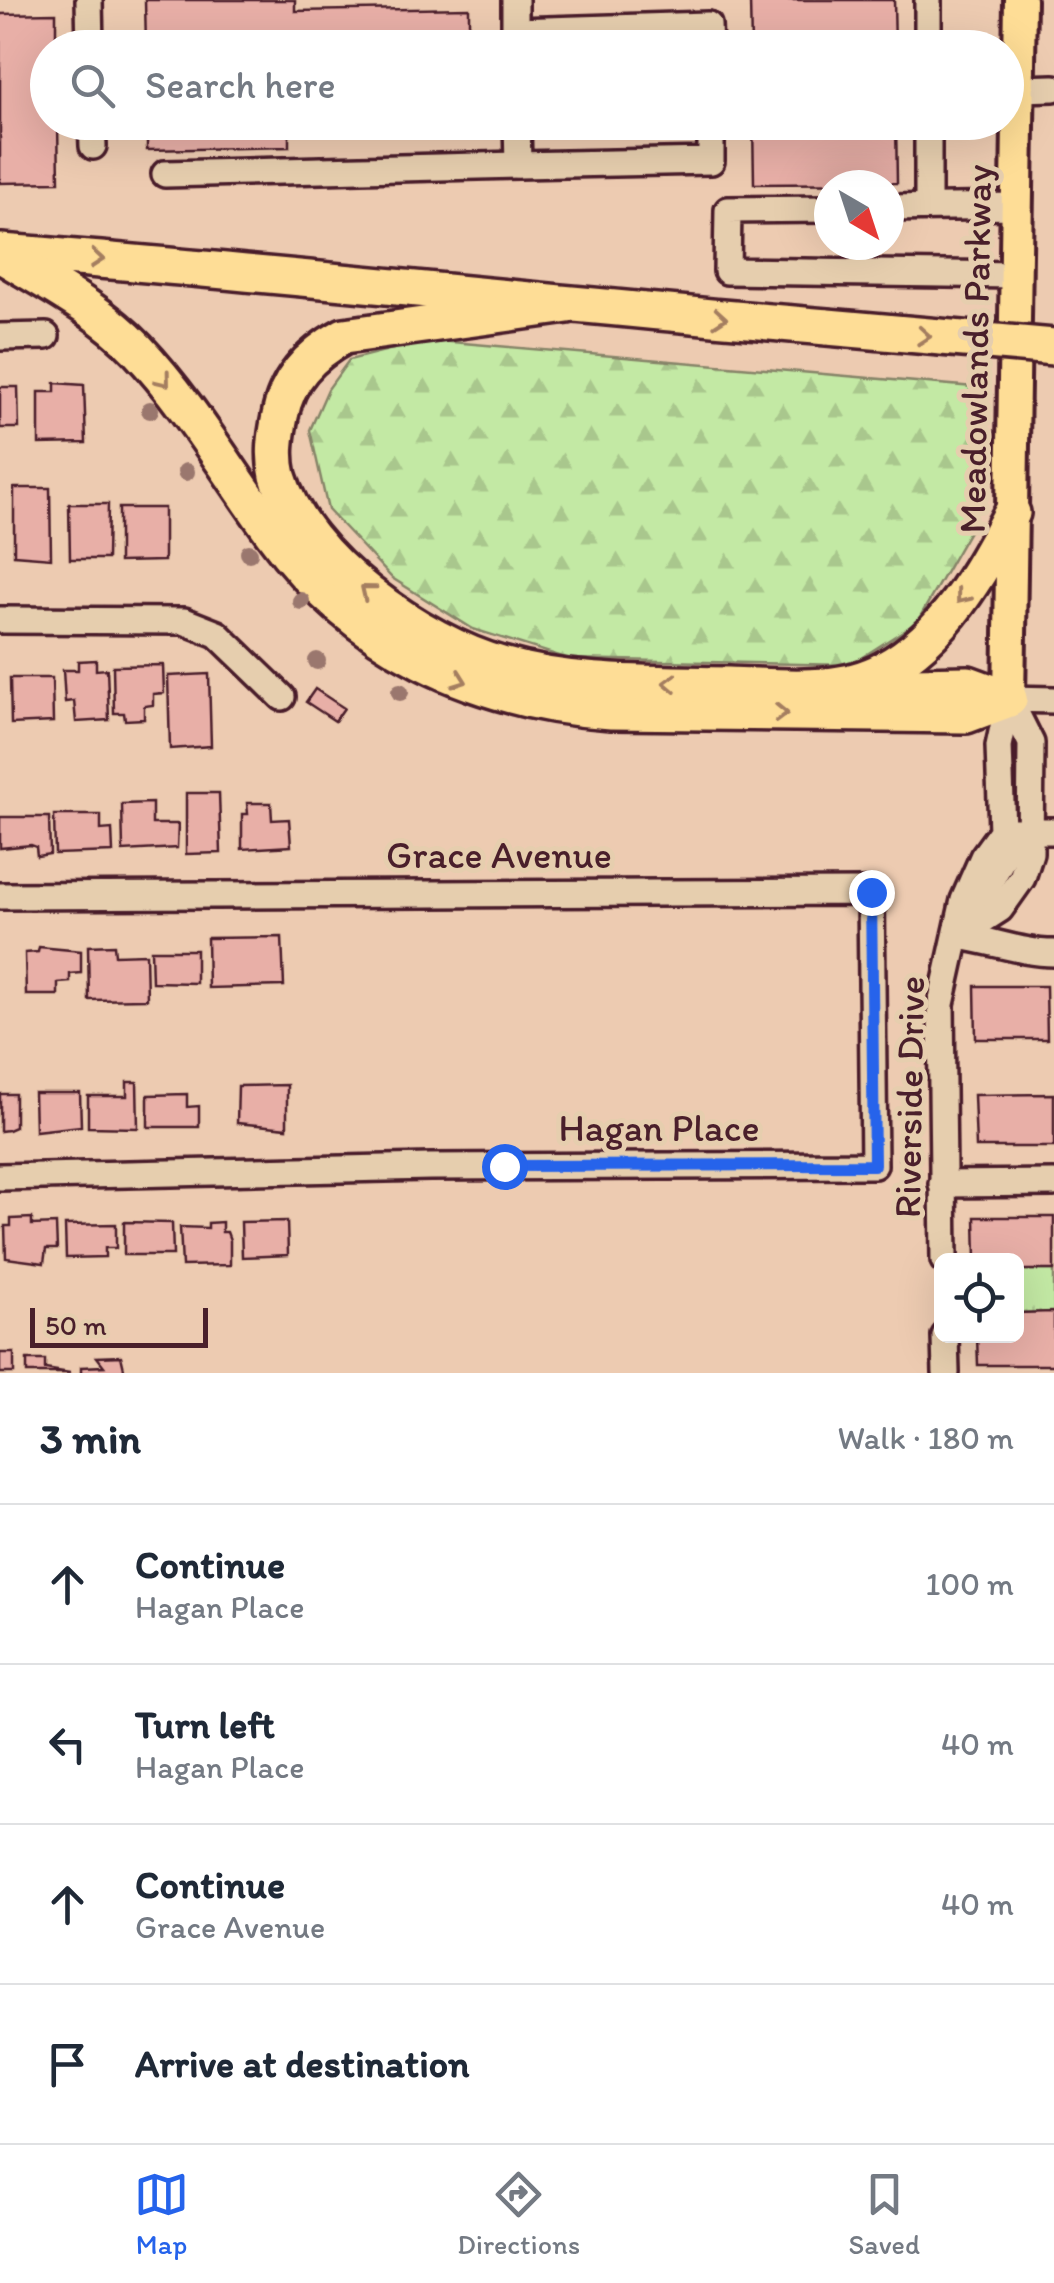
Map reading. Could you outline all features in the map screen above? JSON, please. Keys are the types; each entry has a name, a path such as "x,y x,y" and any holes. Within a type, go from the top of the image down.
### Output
{"highway":[{"path":"0,253 386,283 568,305 1054,347"},
{"path":"0,253 94,312 134,346 165,380 275,536 337,604 411,660 452,678 558,707 611,711 966,715 1010,699"},
{"path":"568,305 344,336 318,350 296,375 282,406 274,442 278,475 292,509 352,579 401,618 448,645 501,665 610,682 968,684 1010,699"},
{"path":"798,686 842,684 882,672 918,648 978,576 1012,513"}],"main road":[{"name":"Meadowlands Parkway","path":"1020,0 1020,30"},
{"name":"Meadowlands Parkway","path":"1010,699 1018,140"}],"street":[{"path":"89,0 90,30"},
{"path":"514,0 515,30"},
{"path":"928,0 928,30"},
{"path":"639,30 708,25 708,30"},
{"path":"1024,89 1054,88"},
{"path":"518,140 518,165"},
{"path":"165,174 712,161 711,140"},
{"path":"928,140 928,207"},
{"path":"904,208 1017,206"},
{"path":"814,208 728,210 728,272 1016,275"},
{"path":"0,337 46,336"},
{"path":"0,620 184,621 217,634 282,696"},
{"path":"1043,832 1002,831 999,746 1010,699 1054,700"},
{"name":"Riverside Drive","path":"958,936 1000,910 1022,878 1043,832 1031,742 1010,699"},
{"name":"Riverside Drive","path":"943,1253 935,1173 942,1004 964,900 983,857 1002,831"},
{"name":"Grace Avenue","path":"0,896 871,892 872,1020"},
{"path":"958,936 999,941 1027,953 1054,953"},
{"name":"Hagan Place","path":"0,1177 430,1167 874,1165 872,1020"},
{"path":"935,1173 1054,1183"},
{"path":"945,1343 946,1373"}],"path":[{"path":"898,1158 935,1173"}],"green space":[{"path":"428,340 985,388 969,531 917,622 850,665 569,659 473,629 392,578 328,510 310,430 328,389 349,360"},
{"path":"1024,1270 1054,1270 1054,1312 1024,1313"}],"building":[{"path":"145,0 295,0 295,11 469,8 469,30 146,30"},
{"path":"750,0 894,0 895,30 751,30"},
{"path":"56,13 56,30 30,30 30,140 58,140 59,182 0,183 0,14"},
{"path":"147,140 289,140 289,147 147,150"},
{"path":"753,140 896,140 897,170 814,170 814,184 754,184"},
{"path":"55,383 84,385 86,443 39,444 39,392 55,392"},
{"path":"0,387 18,387 19,428 0,428"},
{"path":"14,488 50,488 51,558 14,555"},
{"path":"69,504 108,504 107,559 70,559"},
{"path":"119,508 164,508 164,561 119,562"},
{"path":"96,660 96,670 107,669 109,720 76,722 74,701 65,702 63,670 78,670 78,661"},
{"path":"163,665 164,693 153,694 153,705 144,706 144,719 125,720 124,713 114,713 113,666"},
{"path":"209,674 211,746 170,749 168,676"},
{"path":"10,678 52,678 53,722 11,724"},
{"path":"315,689 344,708 335,721 306,702"},
{"path":"186,793 219,793 221,853 186,854"},
{"path":"152,803 152,824 178,824 177,848 123,851 122,804"},
{"path":"247,803 271,803 272,820 289,819 291,846 242,849 242,814 248,814"},
{"path":"54,815 101,815 101,830 112,829 113,852 55,854"},
{"path":"0,817 49,817 50,854 37,856 36,847 31,845 0,848"},
{"path":"282,937 284,986 208,988 207,938"},
{"path":"114,945 115,955 146,954 147,999 89,1000 88,946"},
{"path":"39,947 81,951 81,973 70,974 70,982 58,983 58,995 26,995 25,953 38,952"},
{"path":"151,950 196,950 196,983 152,982"},
{"path":"975,986 1046,986 1047,1039 976,1039"},
{"path":"127,1082 137,1082 138,1128 88,1127 88,1096 127,1096"},
{"path":"287,1085 287,1128 237,1123 238,1086"},
{"path":"34,1093 80,1093 81,1126 35,1131"},
{"path":"0,1094 15,1094 15,1127 0,1131"},
{"path":"187,1094 187,1107 199,1106 199,1127 148,1127 148,1095"},
{"path":"1054,1094 1054,1147 976,1147 974,1095"},
{"path":"975,1217 1054,1217 1054,1270 1024,1270 1024,1253 976,1253"},
{"path":"32,1218 32,1225 56,1224 57,1249 46,1249 44,1263 6,1258 5,1226 11,1226 11,1219"},
{"path":"287,1221 288,1255 242,1257 241,1222"},
{"path":"124,1222 172,1223 173,1255 124,1255"},
{"path":"222,1222 222,1232 227,1232 230,1240 230,1265 182,1266 180,1227 208,1228 208,1223"},
{"path":"116,1224 116,1248 105,1248 105,1257 66,1258 65,1225"},
{"path":"1054,1312 1054,1365 978,1365 977,1343 1024,1343 1024,1313"},
{"path":"0,1353 14,1353 14,1373 0,1373"},
{"path":"121,1356 125,1373 81,1373 81,1367 104,1366 97,1357"},
{"path":"27,1360 45,1360 45,1369 70,1373 27,1373"}],"route":[{"path":"504,1166 874,1165 871,892"}]}
